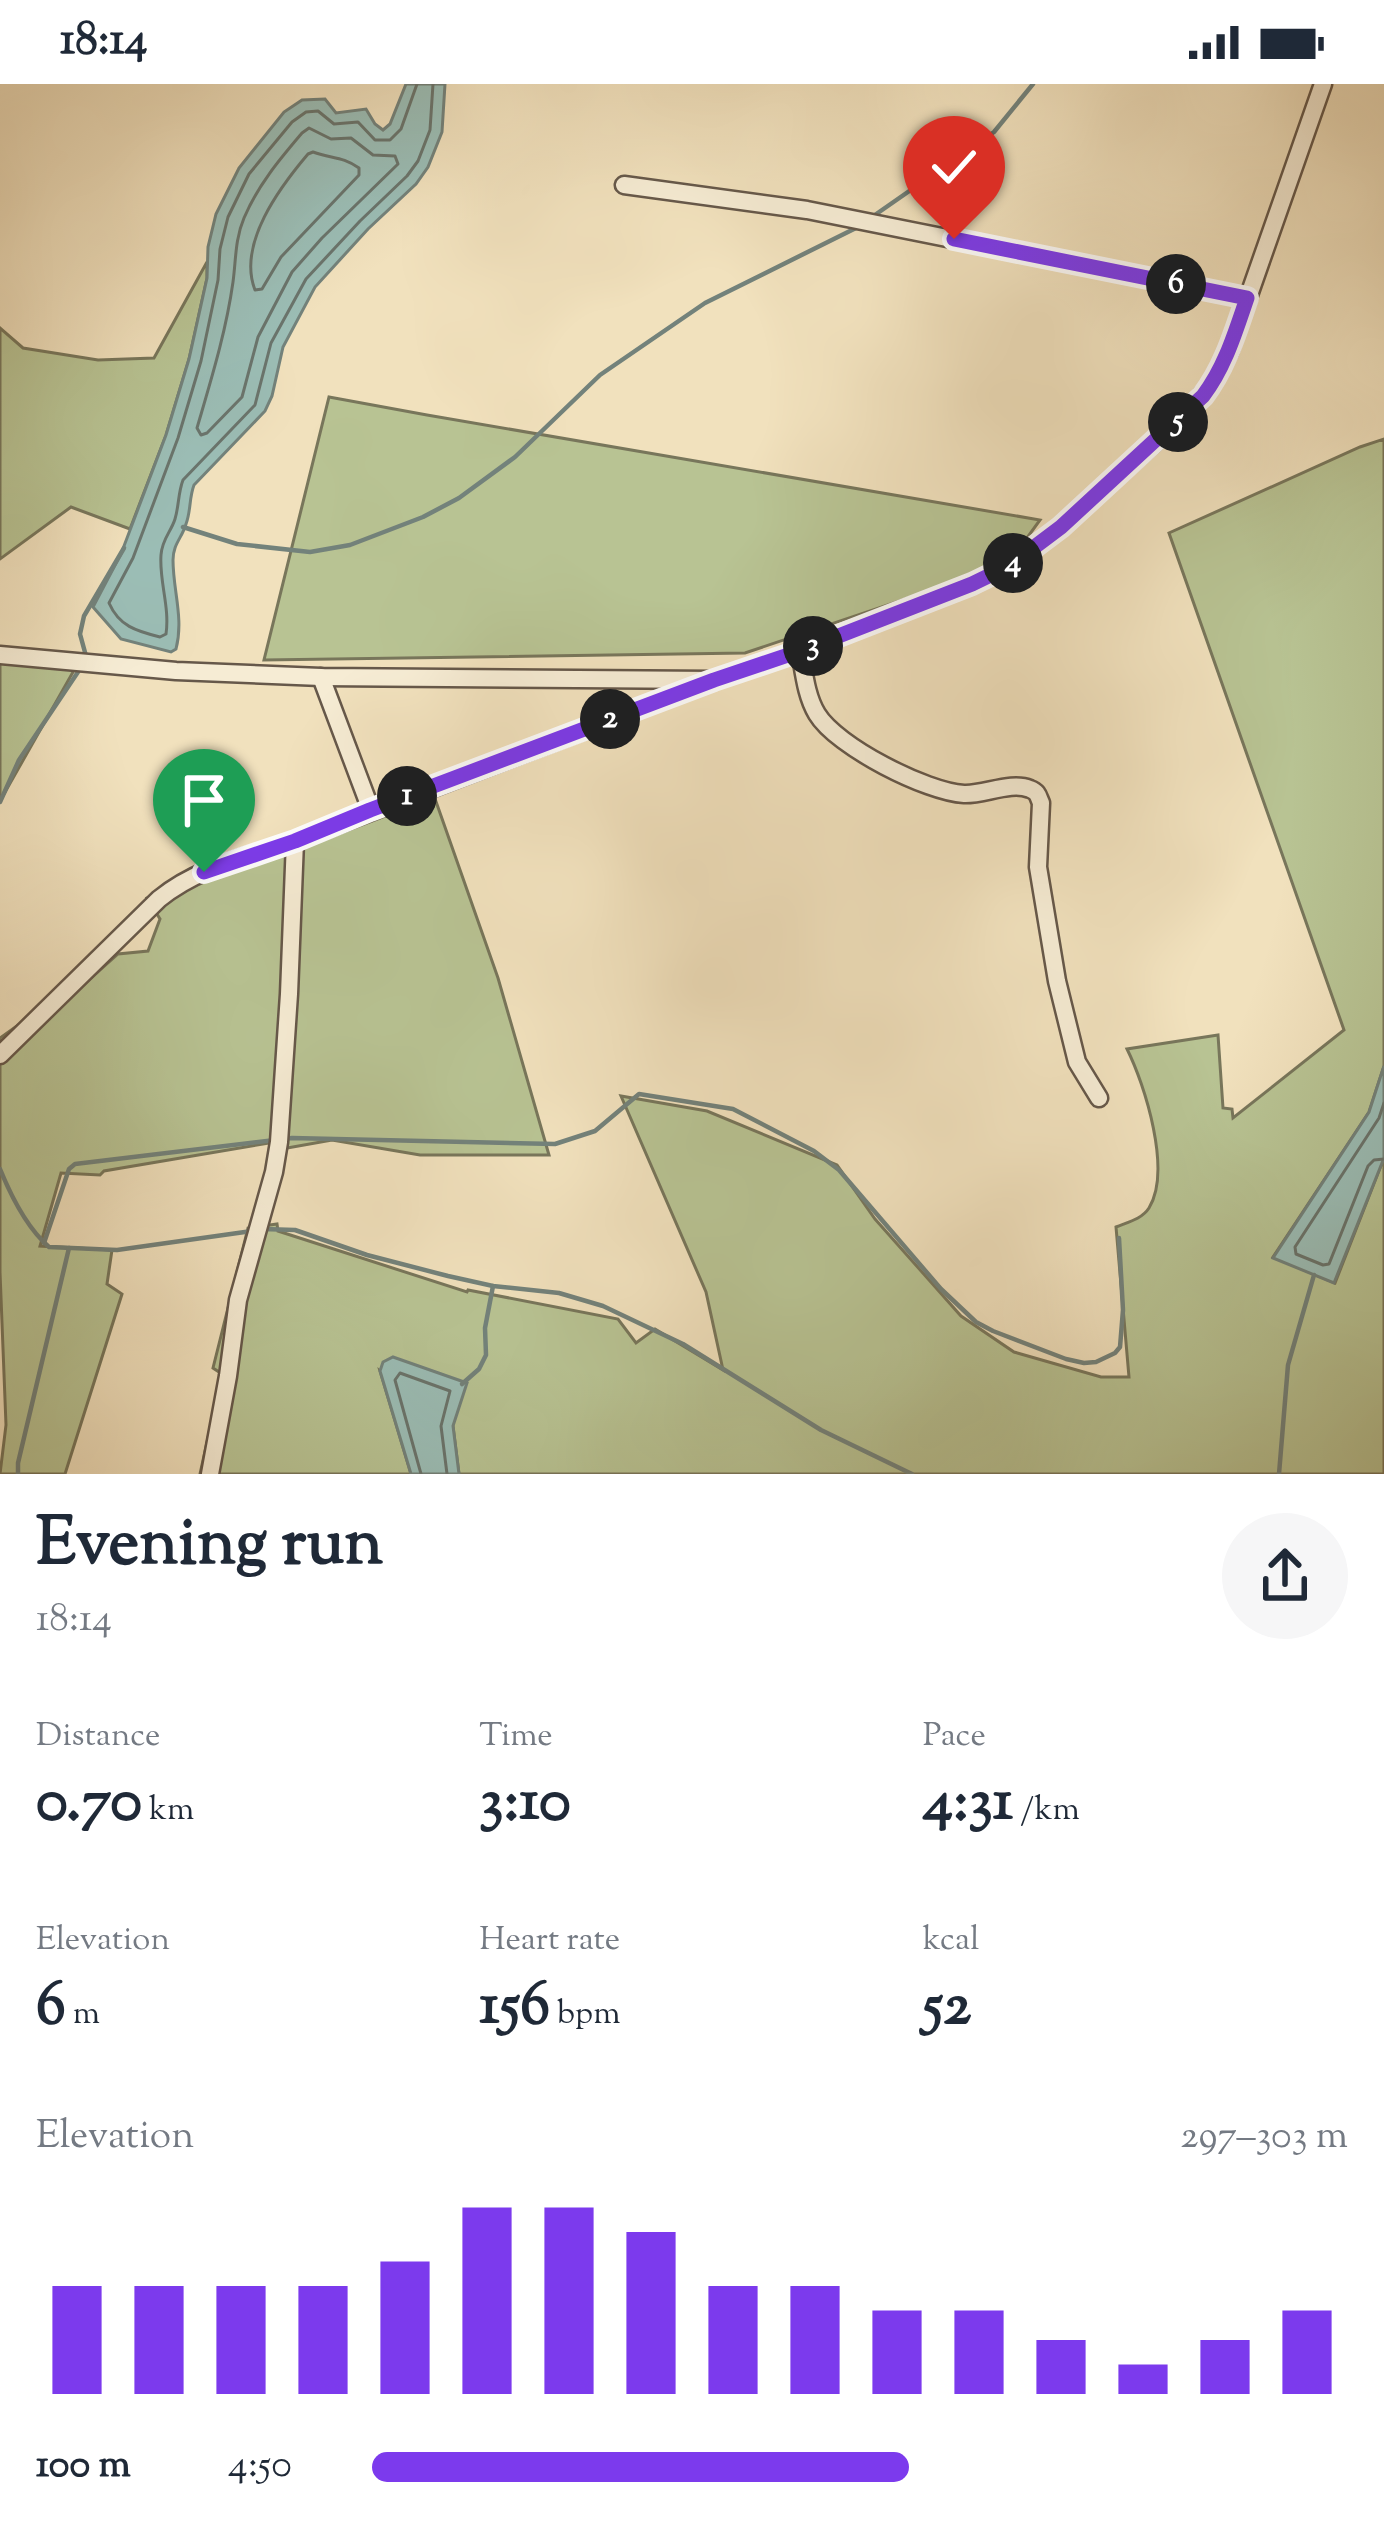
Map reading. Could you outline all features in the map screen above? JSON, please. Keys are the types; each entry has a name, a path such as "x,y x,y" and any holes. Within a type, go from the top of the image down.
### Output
{"street":[{"path":"0,1054 180,882 800,651 1009,566 1061,527 1214,381 1229,352 1322,84"},
{"path":"624,185 807,210 1247,298"},
{"path":"800,651 813,706 832,734 903,775 953,794 1017,788 1034,790 1040,798 1038,867 1057,981 1076,1062 1099,1098"},
{"path":"0,655 176,671 321,677 714,680"},
{"path":"321,677 370,810"},
{"path":"210,1474 238,1300 279,1142 295,841"}],"green space":[{"path":"207,262 189,359 130,529 71,507 0,559 0,328 23,348 98,360 154,358"},
{"path":"329,397 1040,520 1027,538 974,576 745,653 264,660"},
{"path":"1384,439 1384,1066 1369,1112 1273,1257 1335,1283 1384,1158 1384,1474 459,1474 453,1426 380,1371 411,1474 200,1474 222,1374 213,1368 248,1228 277,1224 278,1231 467,1292 618,1319 636,1343 655,1329 723,1370 706,1292 621,1096 707,1111 837,1165 875,1219 961,1316 1014,1352 1101,1377 1129,1377 1116,1227 1139,1218 1149,1208 1158,1173 1148,1105 1127,1049 1218,1035 1223,1108 1232,1109 1233,1118 1344,1030 1169,533"},
{"path":"0,655 77,665 0,801"},
{"path":"433,793 498,978 549,1155 420,1155 332,1140 276,1150 275,1142 100,1175 61,1173 40,1246 112,1250 107,1284 122,1294 65,1474 0,1474 6,1425 0,1272 0,1038 64,1002 118,954 148,951 160,919 147,898"}],"water":[{"path":"406,84 445,84 442,132 428,167 315,287 283,347 265,411 194,485 188,519 173,554 179,626 176,649 171,652 121,639 93,607 121,554 166,435 189,359 216,214 239,168 284,112 302,100 325,99 336,113 366,109 383,130"},
{"path":"1384,1066 1384,1158 1334,1283 1273,1258 1369,1112"},
{"path":"393,1357 467,1383 453,1426 459,1474 411,1474 380,1371 383,1362"}],"waterway":[{"path":"872,217 994,132 1033,84"},
{"path":"183,527 237,544 310,552 350,545 423,517 459,498 515,457 600,375 705,303 858,227"},
{"path":"86,656 80,634 84,616 124,548"},
{"path":"0,802 19,760 82,666"},
{"path":"44,1243 69,1169 75,1164 292,1138 555,1144 595,1131 639,1094 733,1109 814,1151 839,1170 941,1289 976,1322 1066,1359 1096,1362 1120,1347 1119,1238"},
{"path":"0,1169 20,1211 49,1247 117,1250 252,1231"},
{"path":"263,1229 295,1230 448,1276 559,1293 603,1306 683,1344 821,1430 912,1474"},
{"path":"18,1474 69,1248"},
{"path":"1279,1474 1288,1365 1314,1275"},
{"path":"462,1384 486,1355 485,1328 493,1286"}],"route":[{"path":"204,872 800,651 1009,566 1061,527 1203,396 1229,352 1247,298 954,239"}]}
